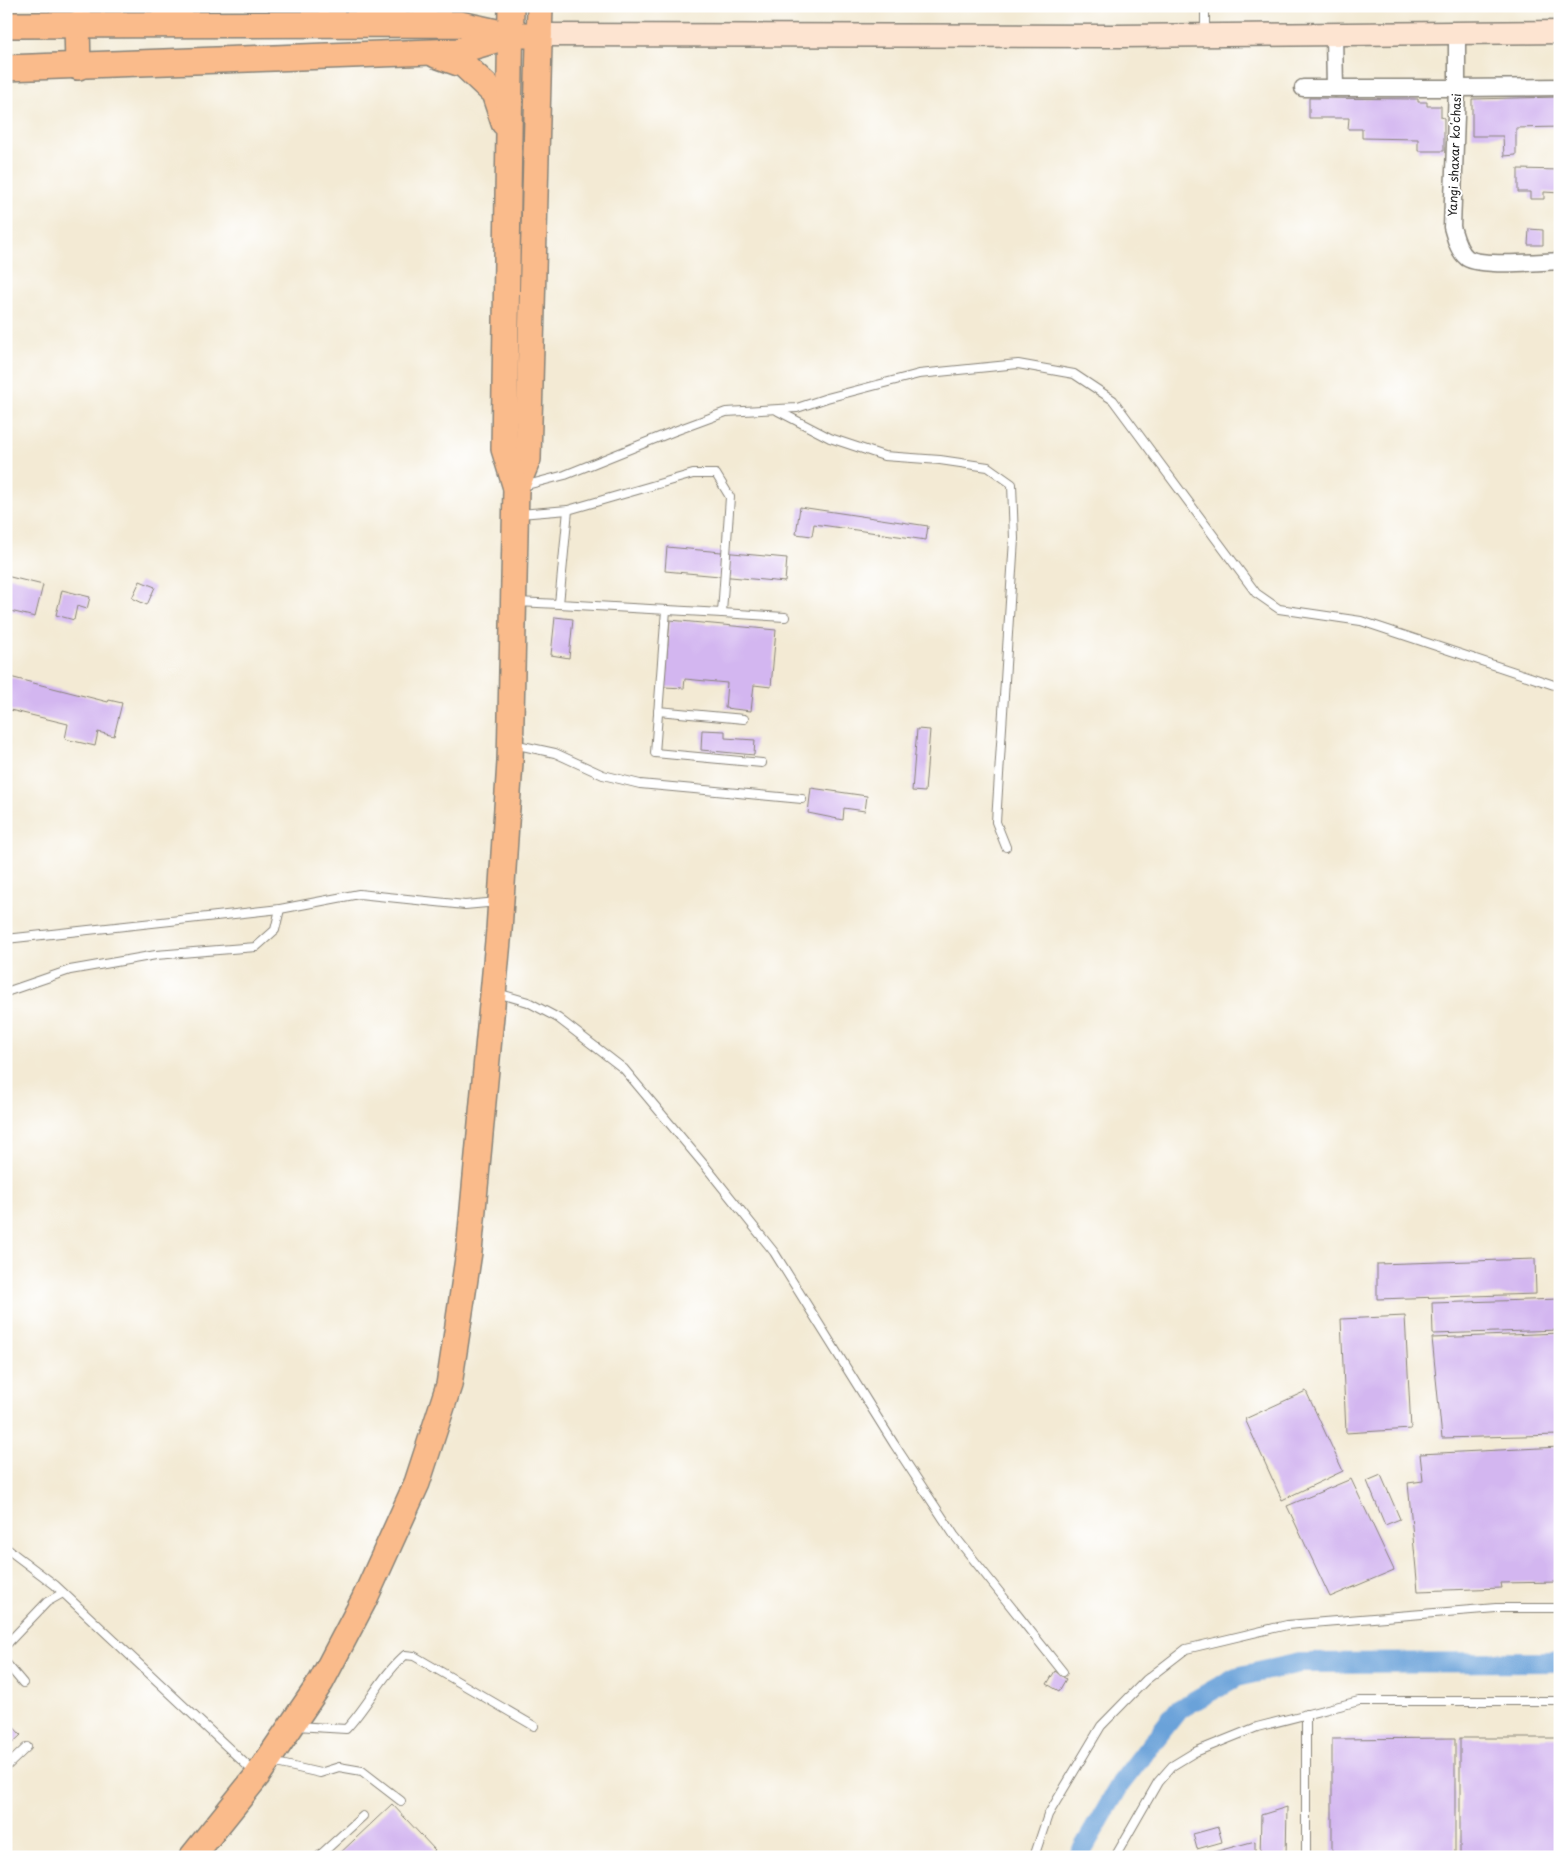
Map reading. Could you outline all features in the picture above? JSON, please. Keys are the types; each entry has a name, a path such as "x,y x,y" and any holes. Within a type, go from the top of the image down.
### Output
{"main road":[{"path":"426,24 460,6"},
{"path":"192,1857 262,1768 321,1682 364,1600 417,1483 449,1385 469,1252 493,992 511,743 516,488 504,449 511,6"},
{"path":"516,488 528,459 540,6"},
{"path":"77,24 78,67"},
{"path":"6,25 460,24 510,35 1205,35 1560,32"},
{"path":"6,68 78,67 429,53 458,51 510,35"},
{"path":"429,53 464,65 494,93 509,139"}],"street":[{"path":"1334,34 1335,88"},
{"path":"1302,88 1457,88 1457,34"},
{"name":"Yangi shaxar koʻchasi","path":"1560,87 1457,88 1452,227 1458,246 1467,258 1483,262 1560,262"}],"lane":[{"path":"1205,6 1205,35"},
{"path":"516,488 565,475 726,412 797,408 827,398 919,374 1018,364 1074,374 1113,400 1256,593 1279,609 1360,621 1560,687"},
{"path":"778,410 830,438 884,456 940,460 988,467 1012,484 1014,539 996,822 1006,847"},
{"path":"516,514 568,510 693,474 716,474 730,497 722,613"},
{"path":"559,604 568,510"},
{"path":"515,602 786,618"},
{"path":"666,610 655,753 762,764"},
{"path":"658,711 744,719"},
{"path":"511,743 555,753 603,775 640,784 802,799"},
{"path":"6,938 280,909 360,894 465,905 500,902"},
{"path":"6,992 70,970 137,958 256,947 275,930 280,909"},
{"path":"493,992 528,1002 558,1018 624,1069 630,1076 774,1252 894,1444 954,1534 1063,1672"},
{"path":"6,1548 63,1593 262,1768 320,1773 339,1767 362,1771 401,1802"},
{"path":"6,1645 47,1602 63,1593"},
{"path":"1034,1857 1048,1815 1101,1726 1146,1680 1186,1648 1287,1625 1496,1608 1560,1608"},
{"path":"292,1726 346,1729 360,1716 392,1667 405,1655 414,1656 534,1726"},
{"path":"6,1663 24,1683"},
{"path":"1115,1857 1158,1782 1172,1766 1195,1752 1257,1727 1359,1701 1560,1701"},
{"path":"1306,1714 1306,1857"},
{"path":"6,1767 27,1747"},
{"path":"318,1857 363,1816"}],"building":[{"path":"1560,97 1560,127 1516,128 1516,155 1504,156 1503,136 1472,136 1472,99"},
{"path":"1309,98 1418,99 1418,102 1427,102 1427,106 1441,106 1441,117 1444,118 1444,151 1418,151 1418,139 1362,138 1362,129 1348,129 1349,118 1309,118"},
{"path":"1518,169 1560,170 1560,193 1544,192 1544,199 1530,199 1530,192 1518,192"},
{"path":"1529,229 1543,230 1543,245 1528,245"},
{"path":"800,507 928,526 926,540 814,524 812,536 796,534"},
{"path":"667,547 787,558 785,582 665,571"},
{"path":"6,576 43,585 35,617 6,610"},
{"path":"140,581 155,587 147,605 132,598"},
{"path":"62,590 90,597 87,609 77,606 74,620 56,615"},
{"path":"555,617 573,619 569,658 551,655"},
{"path":"670,620 776,630 771,687 754,685 751,711 725,708 727,683 685,679 684,688 664,687"},
{"path":"6,676 108,702 109,700 122,703 114,736 98,732 95,746 65,739 68,724 6,709"},
{"path":"917,729 930,730 925,792 912,791"},
{"path":"702,730 725,731 725,738 755,740 754,755 701,750"},
{"path":"811,788 867,796 865,811 844,808 843,820 808,813"},
{"path":"1535,1259 1536,1294 1377,1299 1377,1264"},
{"path":"1560,1299 1560,1330 1433,1334 1432,1303"},
{"path":"1405,1316 1411,1429 1346,1433 1341,1319"},
{"path":"1560,1333 1560,1435 1442,1438 1432,1338"},
{"path":"1306,1391 1343,1471 1282,1500 1245,1419"},
{"path":"1560,1447 1560,1582 1501,1583 1502,1588 1418,1591 1408,1483 1423,1481 1420,1454"},
{"path":"1381,1475 1400,1519 1385,1525 1367,1481"},
{"path":"1351,1479 1394,1570 1330,1597 1287,1506"},
{"path":"1055,1671 1066,1679 1059,1691 1047,1684"},
{"path":"6,1719 21,1735 6,1749"},
{"path":"1455,1738 1455,1857 1332,1857 1332,1739"},
{"path":"1460,1738 1560,1738 1560,1857 1460,1857"},
{"path":"392,1804 435,1850 427,1857 336,1857"},
{"path":"1287,1807 1286,1857 1260,1857 1261,1815"},
{"path":"1218,1827 1222,1842 1197,1849 1193,1834"},
{"path":"1255,1841 1255,1857 1199,1857 1199,1856"}],"waterway":[{"path":"1078,1857 1121,1783 1178,1710 1236,1677 1300,1663 1560,1662"}]}
